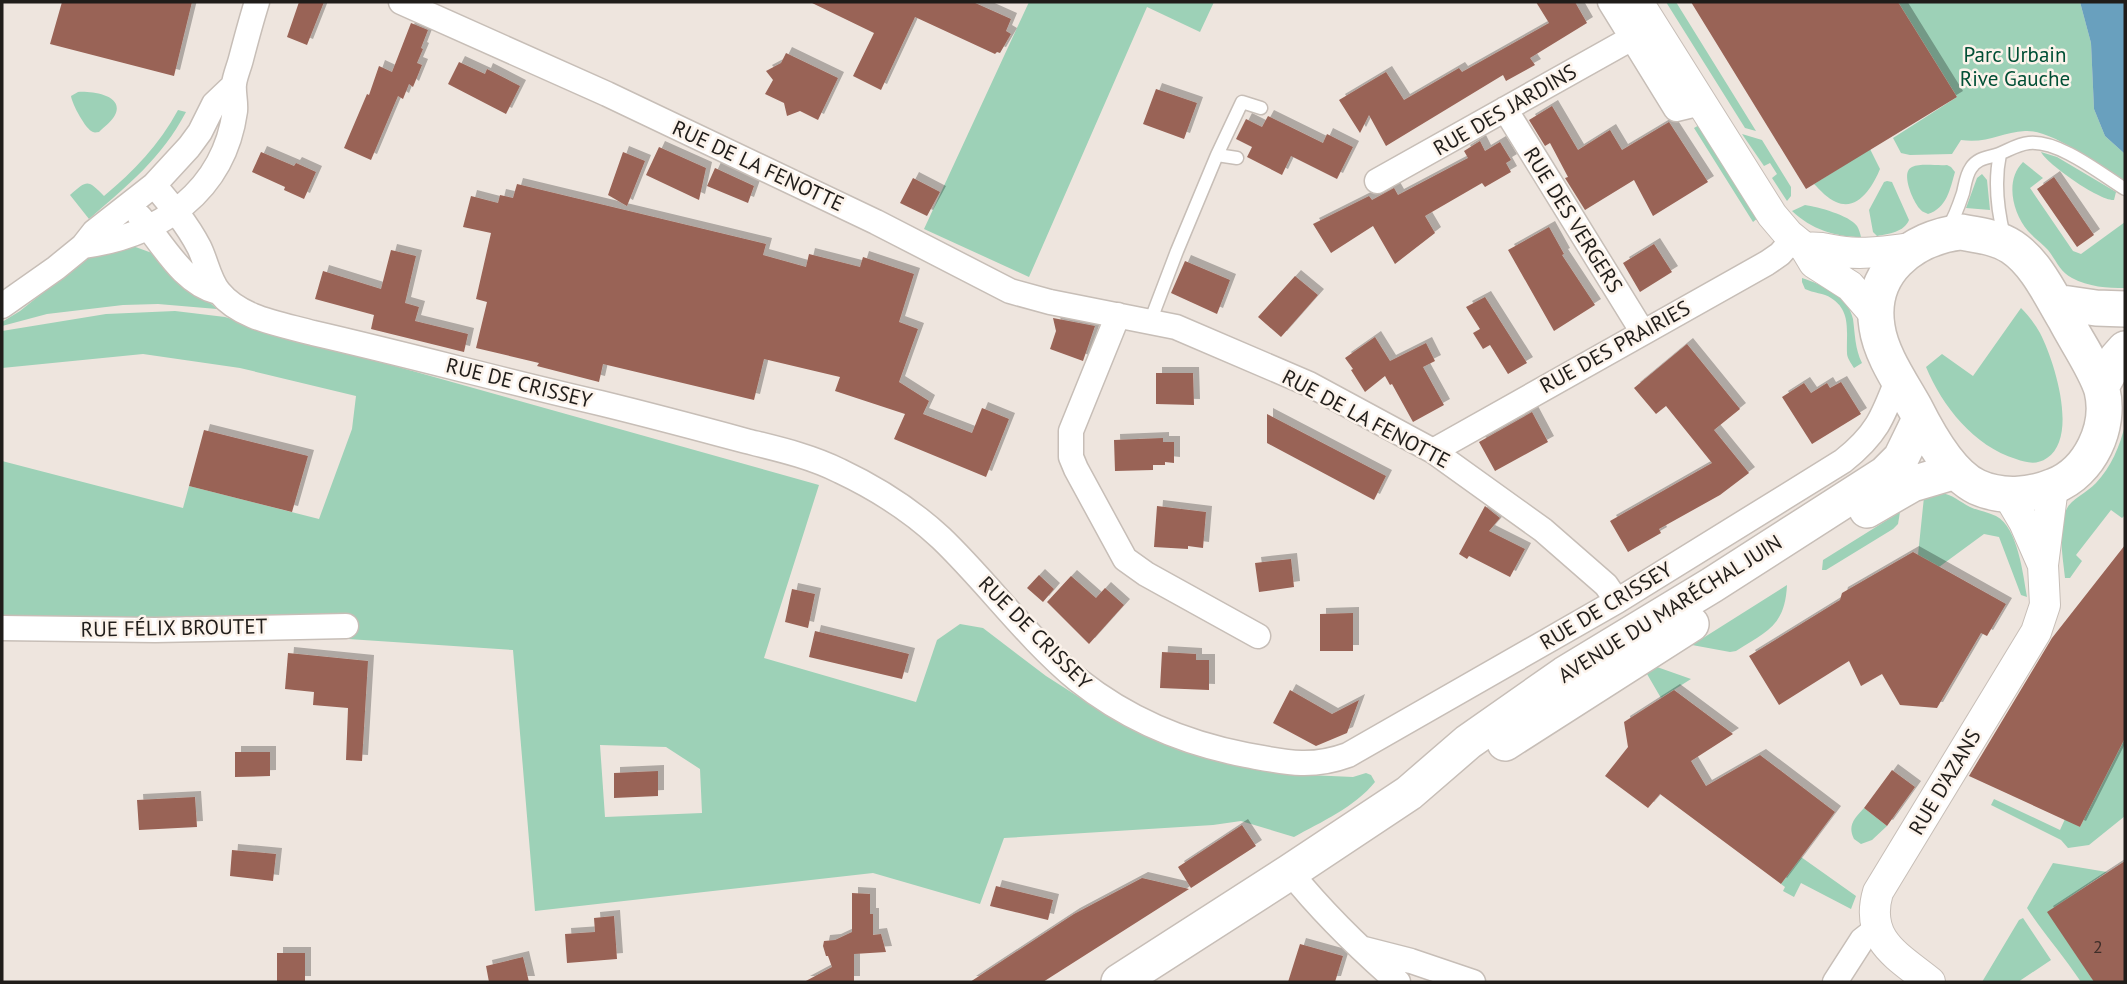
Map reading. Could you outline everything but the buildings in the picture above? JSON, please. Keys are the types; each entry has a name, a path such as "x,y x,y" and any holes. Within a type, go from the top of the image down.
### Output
{"main road":[{"path":"1961,232 2005,243 2028,261 2055,302 2101,387 2104,405 2103,421 2094,449 2078,471 2053,487 2008,495 1975,486 1956,471 1937,446 1898,378 1880,338 1876,316 1877,297 1884,277 1897,261 1929,241 1961,232"},
{"path":"2055,302 2125,309"},
{"path":"2101,387 2125,349"},
{"name":"AVENUE DU MARÉCHAL JUIN","path":"1119,982 1409,793 1468,742 1565,674 1885,474 1901,458 1920,419"},
{"name":"AVENUE DU MARÉCHAL JUIN","path":"1409,793 1479,760 1886,497 1912,484 1956,471"}],"street":[{"path":"83,246 100,244 149,228 176,211 208,183 223,153 236,109 234,85 257,2"},
{"name":"RUE DE LA FENOTTE","path":"401,2 607,94 876,222 1010,291 1050,302 1176,327 1309,384 1433,450 1543,530 1606,585 1617,601"},
{"path":"1610,2 1676,109 1701,103"},
{"path":"1638,2 1772,215 1814,263 1850,286 1876,316"},
{"name":"RUE DES JARDINS","path":"1377,181 1632,38"},
{"path":"2,306 83,246 94,232 154,185 190,147 214,104 234,85"},
{"name":"RUE DES VERGERS","path":"1505,108 1642,331"},
{"path":"154,185 176,211 201,250 218,292"},
{"name":"RUE DE CRISSEY","path":"130,205 192,279 206,289 218,292 240,309 264,320 657,417 797,454 840,471 907,510 939,537 1054,658 1078,679 1128,713 1155,728 1222,750 1300,764 1315,764 1339,758 1617,601 1843,461 1860,448 1880,424 1898,378"},
{"path":"1799,243 1845,252 1864,252 1929,241"},
{"name":"RUE DES PRAIRIES","path":"1433,450 1799,243"},
{"path":"1118,315 1071,431 1072,457 1076,469 1125,559 1146,574 1258,636"},
{"name":"RUE D'AZANS","path":"1876,929 1874,907 1878,892 2036,632 2043,616 2043,565 2053,487"},
{"name":"RUE D'AZANS","path":"2008,495 2024,522 2043,565"},
{"name":"RUE FÉLIX BROUTET","path":"2,628 155,630 346,626"},
{"path":"1302,865 1315,903 1359,948 1398,982"},
{"path":"1835,982 1862,940 1876,929 1881,940 1891,950 1930,982"},
{"path":"1359,948 1411,961 1473,982"}],"lane":[{"path":"1150,322 1217,155 1242,102 1261,108"},
{"path":"1929,241 1957,212 1972,165 2009,148 2029,143 2051,146 2125,189"},
{"path":"2000,154 1996,195 2005,243"},
{"path":"1217,155 1237,158"}],"green space":[{"path":"1029,2 1214,2 1200,32 1147,7 1029,277 924,229"},
{"path":"1666,2 1676,2 1756,131 1745,128"},
{"name":"Parc Urbain Rive Gauche","path":"1898,2 2080,2 2091,43 2094,109 2105,136 2125,154 2125,182 2062,142 2036,132 2025,131 1979,140 1961,140 1952,154 1901,153 1893,138 1957,97"},
{"path":"78,92 105,96 115,103 115,115 99,132 90,130 83,122 71,96"},
{"path":"178,110 186,112 155,158 89,219 70,195 84,184 91,184 104,196 145,157"},
{"path":"1701,124 1759,217 1753,222 1694,128"},
{"path":"1742,134 1762,140 1791,187 1791,196 1787,201 1772,178 1777,174 1770,163 1764,166"},
{"path":"1870,149 1880,169 1869,190 1858,200 1844,204 1836,202 1814,184"},
{"path":"2041,152 2057,157 2116,192 2114,200 2098,195 2075,181 2053,165"},
{"path":"2023,162 2043,178 2030,188 2073,251 2081,254 2125,222 2125,288 2091,285 2072,278 2028,231 2018,215 2012,187 2017,169"},
{"path":"1920,165 1947,165 1955,172 1944,203 1928,214 1923,212 1911,193 1907,180 1909,170"},
{"path":"1982,174 1987,180 1990,210 1966,208 1977,178"},
{"path":"1887,181 1892,182 1909,220 1900,230 1877,236 1873,232 1869,210"},
{"path":"1805,205 1847,218 1857,226 1861,237 1824,231 1807,223 1792,211"},
{"path":"130,245 159,258 217,309 158,304 123,305 47,314 2,326 2,322 20,311 85,259 100,250"},
{"path":"1802,278 1826,288 1846,303 1853,319 1862,363 1854,368 1848,357 1845,316 1838,303 1828,296 1805,289"},
{"path":"2021,308 2036,326 2046,345 2057,379 2063,416 2056,448 2047,458 2036,462 2024,462 2001,453 1973,434 1950,410 1926,367 1942,354 1973,376"},
{"path":"175,311 225,317 819,485 764,658 916,702 937,640 960,624 983,628 1046,676 1113,719 1309,775 1353,777 1366,773 1371,775 1375,782 1348,806 1294,837 1241,821 1004,838 980,904 873,873 535,911 513,650 2,616 2,461 183,508 189,486 319,519 352,429 356,396 240,368 143,354 2,368 2,331 106,314","holes":["600,745 666,747 700,769 702,813 605,817"]},
{"path":"2125,425 2125,515 2122,518 2111,510 2076,555 2082,561 2070,578 2065,578 2061,537 2065,513 2070,504 2092,487 2106,470 2118,448"},
{"path":"1941,493 1996,516 2010,530 2018,552 2027,597 2021,595 1999,537 1984,534 1939,567 1918,555 1924,497"},
{"path":"1900,512 1898,524 1893,529 1822,570 1823,560"},
{"path":"1787,585 1786,599 1778,619 1757,638 1730,652 1692,645"},
{"path":"1657,667 1691,679 1661,698 1647,674"},
{"path":"2125,738 2125,816 2089,845 2068,848 2061,840 1991,805 1994,799 2060,830 2065,819 2080,827"},
{"path":"1864,808 1887,826 1872,840 1861,844 1854,839 1851,830 1855,819"},
{"path":"1801,857 1856,896 1851,909 1801,883 1794,897 1783,891 1785,887 1781,884"},
{"path":"2053,863 2107,872 2048,912 2094,982 2081,982 2027,908"},
{"path":"2023,918 2051,960 2018,982 1982,982 2019,920"}],"water":[{"path":"2080,2 2125,2 2125,154 2105,136 2094,109 2091,43"}]}
